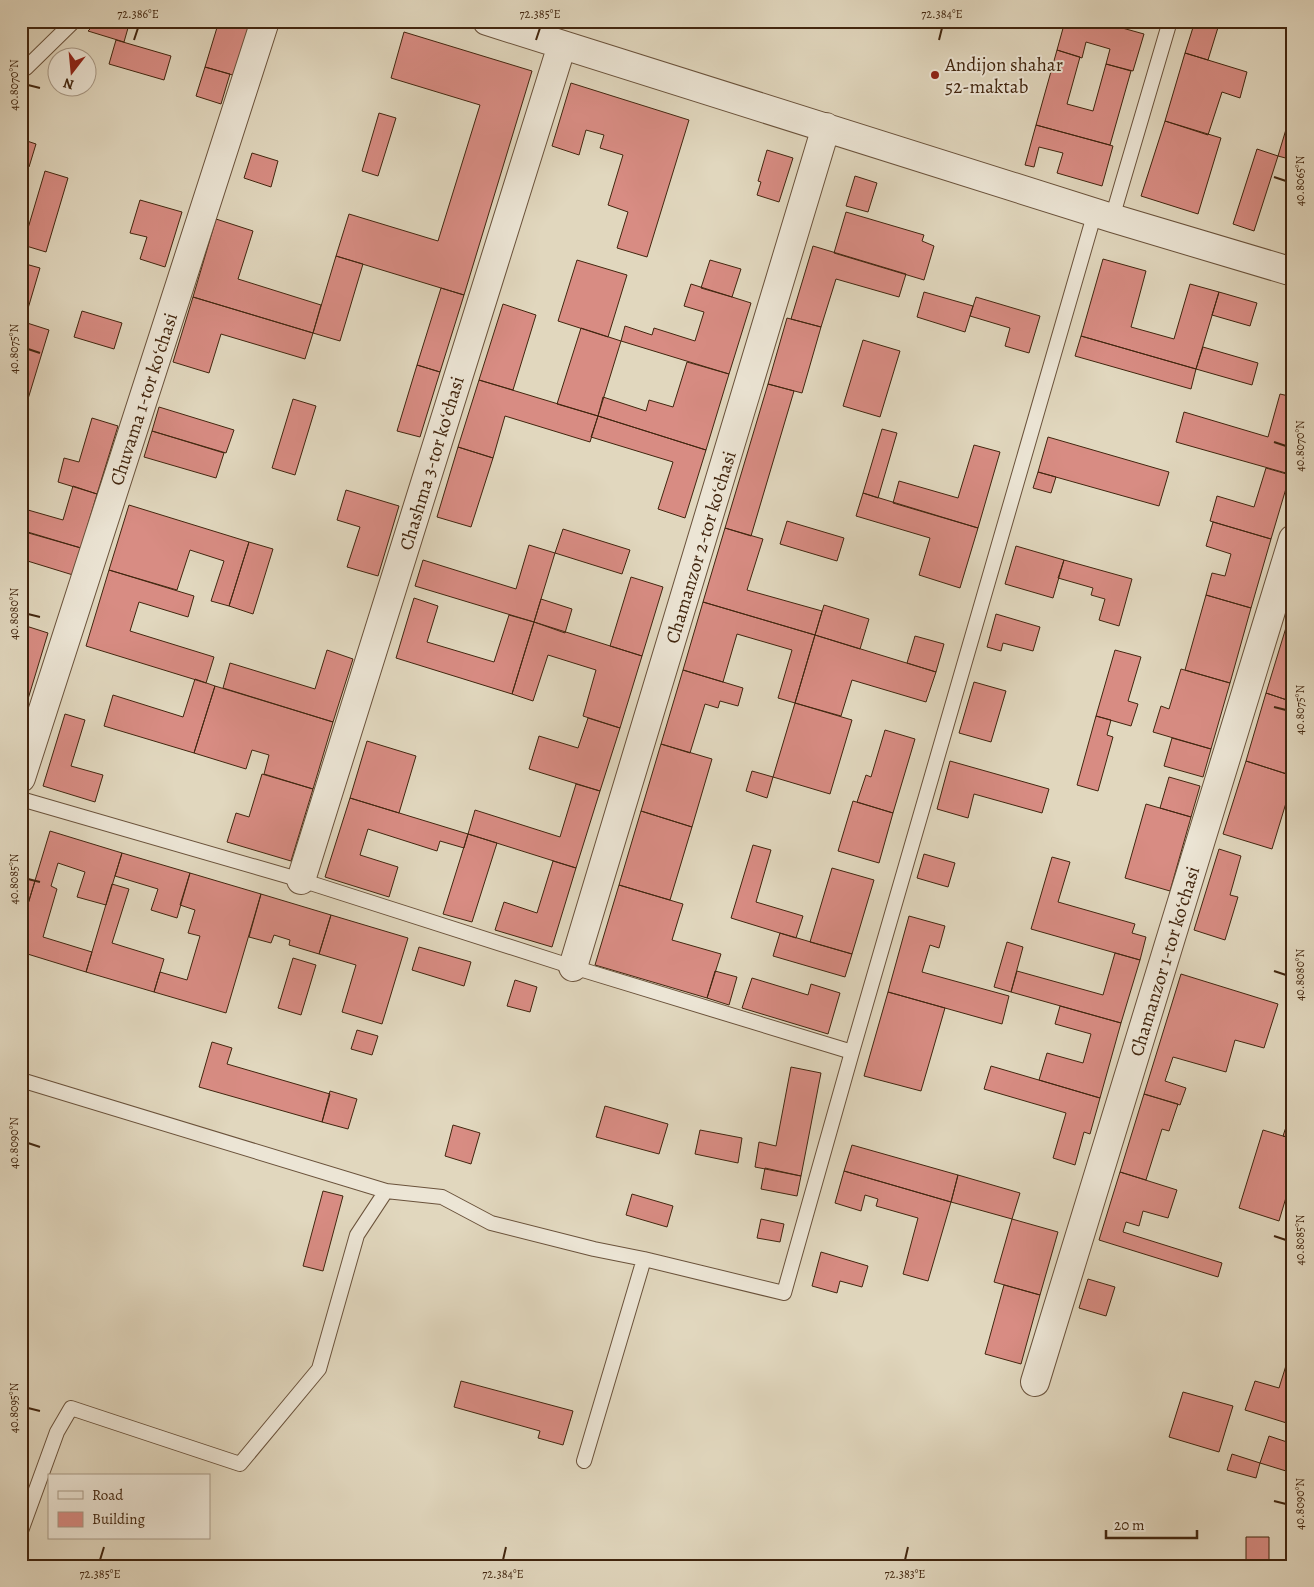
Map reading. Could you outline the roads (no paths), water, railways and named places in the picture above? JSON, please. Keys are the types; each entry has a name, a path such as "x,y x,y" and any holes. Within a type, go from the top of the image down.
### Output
{"street":[{"name":"Chuvama 1-tor koʻchasi","path":"21,778 265,21"},
{"path":"487,21 1104,215 1293,272"},
{"name":"Chashma 3-tor koʻchasi","path":"301,880 562,45"},
{"name":"Chamanzor 2-tor koʻchasi","path":"573,967 826,127"},
{"name":"Chamanzor 1-tor koʻchasi","path":"1035,1382 1293,539"}],"lane":[{"path":"21,70 26,68 74,21"},
{"path":"21,1080 386,1191 442,1197 491,1223 784,1293 852,1052 1104,215 1170,21"},
{"path":"21,798 301,880 573,967 852,1052"},
{"path":"21,1531 56,1432 71,1408 240,1464 318,1369 357,1235 386,1191"},
{"path":"584,1461 644,1259"}],"place":[{"name":"Andijon shahar 52-maktab","path":"935,75"}]}
